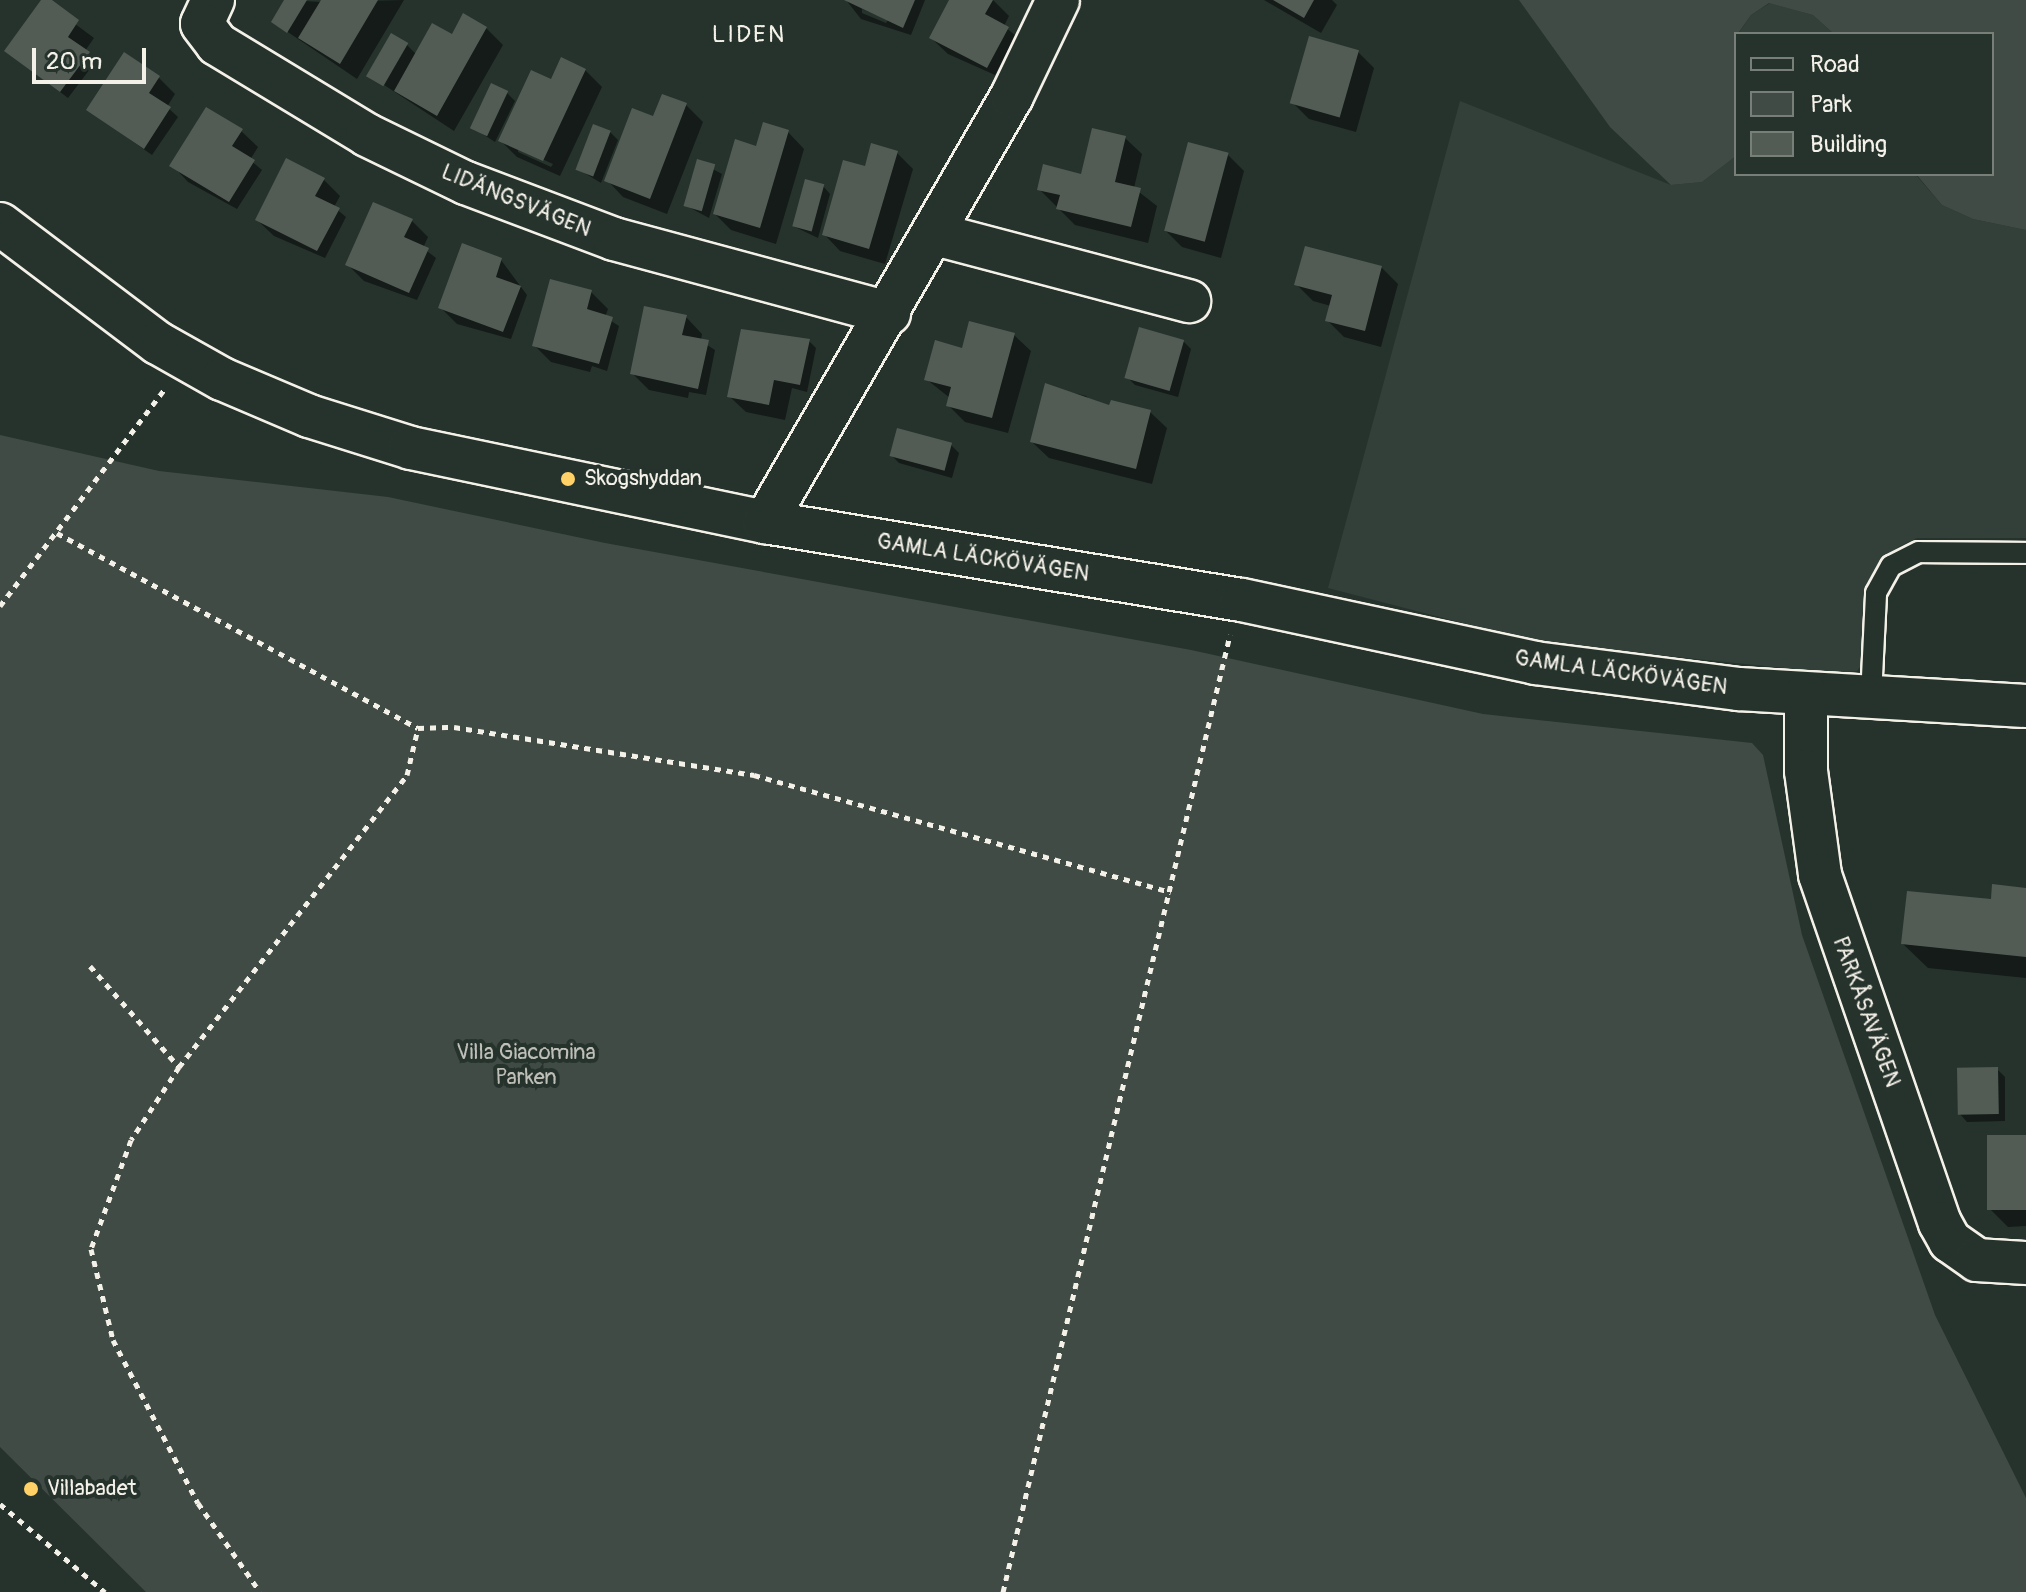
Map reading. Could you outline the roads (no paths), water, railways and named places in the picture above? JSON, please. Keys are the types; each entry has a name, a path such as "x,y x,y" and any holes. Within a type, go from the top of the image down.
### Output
{"street":[{"name":"LIDÄNGSVÄGEN","path":"213,0 202,24 217,44 367,135 466,183 614,239 889,313"},
{"path":"765,522 935,234 1012,96 1058,0"},
{"name":"GAMLA LÄCKÖVÄGEN","path":"0,224 158,343 222,379 309,416 411,448 765,522 1242,600 1535,663 1806,694 2026,706"},
{"path":"935,234 1189,301"},
{"name":"PARKÅSAVÄGEN","path":"1806,694 1806,771 1820,875 1940,1223 1950,1241 1977,1260 2026,1263"}],"lane":[{"path":"1871,697 1876,593 1891,566 1919,552 2026,553"}],"place":[{"name":"Skogshyddan","path":"568,479"},
{"name":"Villabadet","path":"31,1489"}],"district":[{"name":"LIDEN","path":"749,35"}],"park label":[{"name":"Villa Giacomina Parken","path":"526,1064"}]}
